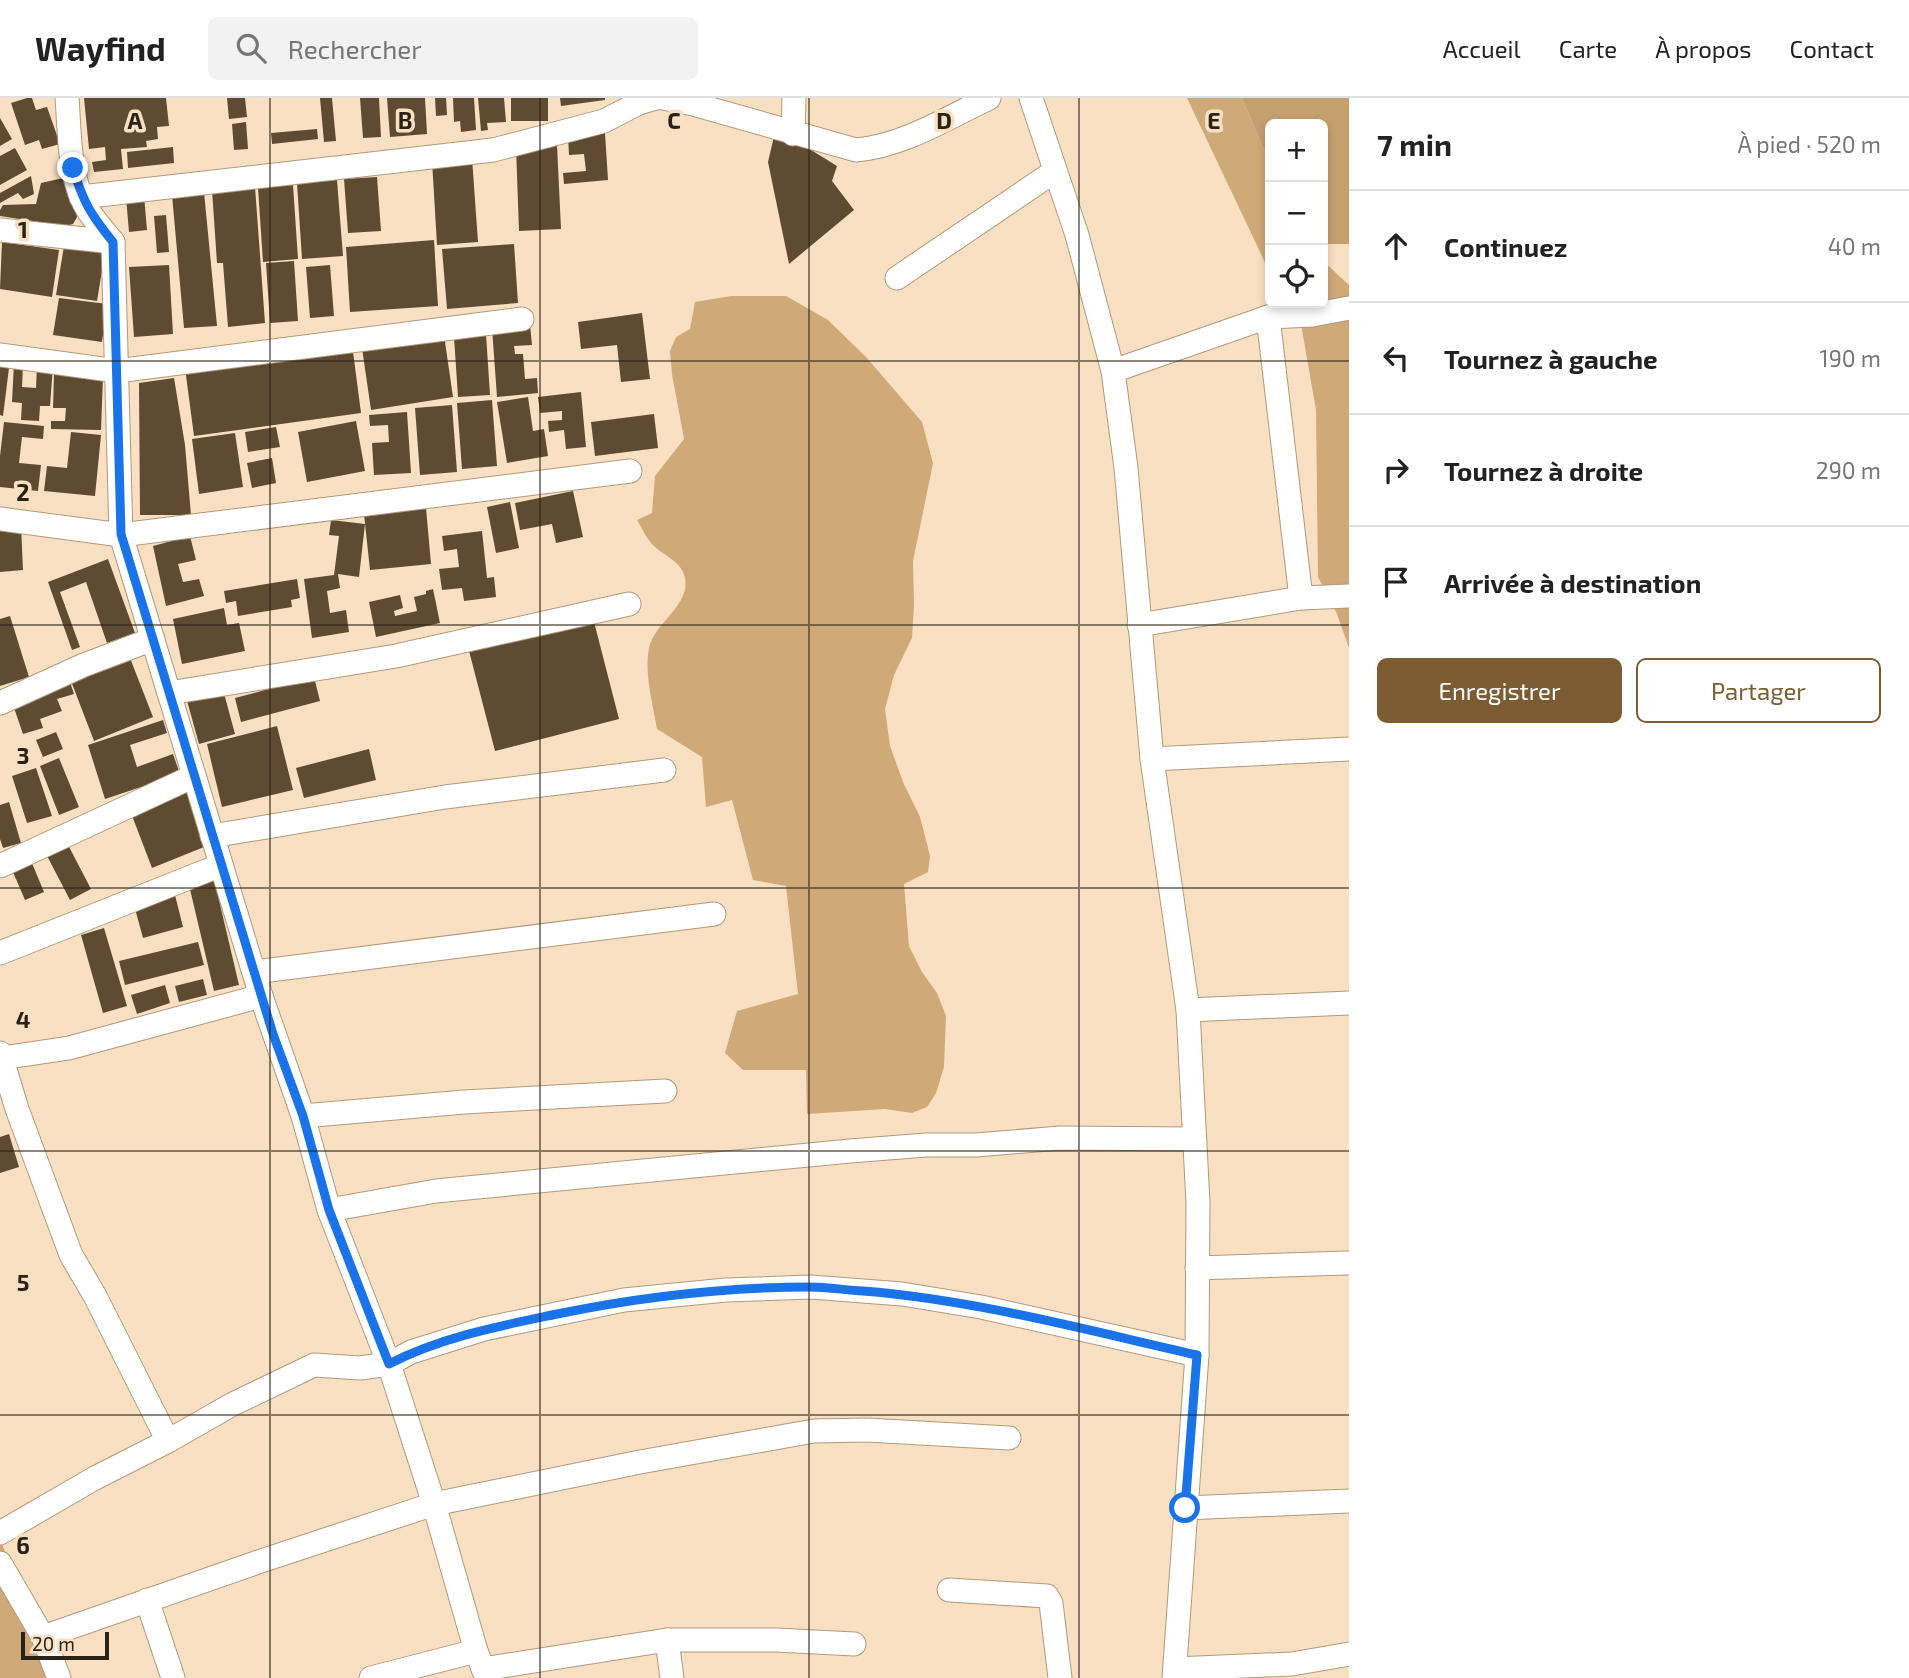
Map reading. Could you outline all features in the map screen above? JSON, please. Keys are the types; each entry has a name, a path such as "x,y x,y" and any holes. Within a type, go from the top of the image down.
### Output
{"street":[{"path":"67,98 73,168 81,197 89,212 113,242 121,534 220,865 261,996 303,1116 329,1210 389,1364 482,1666"},
{"path":"81,197 493,150 604,121 654,98 693,104 856,150 874,148 901,139 989,98"},
{"path":"793,134 794,98"},
{"path":"1031,98 1077,235 1113,371 1125,468 1152,759 1188,1010 1198,1203 1197,1355 1174,1673 1292,1664 1349,1654"},
{"path":"897,278 1055,171"},
{"path":"0,230 113,242"},
{"path":"1113,371 1268,317 1312,315 1349,308"},
{"path":"1268,317 1301,598"},
{"path":"0,355 117,371 522,319"},
{"path":"0,519 121,534 630,471"},
{"path":"1139,625 1301,598 1349,596"},
{"path":"169,693 396,656 629,604"},
{"path":"0,703 84,665 153,639"},
{"path":"1152,759 1349,749"},
{"path":"212,836 445,797 664,770"},
{"path":"0,866 194,776"},
{"path":"0,953 220,865"},
{"path":"254,972 714,914"},
{"path":"168,1441 95,1296 71,1255 8,1112 1,1055 69,1048 261,996"},
{"path":"1188,1010 1349,1003"},
{"path":"303,1116 464,1102 665,1091"},
{"path":"329,1210 436,1191 850,1152 1060,1138 1194,1139"},
{"path":"1197,1268 1346,1263"},
{"path":"0,1533 95,1478 233,1404 314,1365 360,1368 389,1364 411,1352 484,1329 624,1300 726,1290 811,1287 902,1294 981,1307 1197,1355"},
{"path":"43,1637 434,1504 640,1462 814,1431 867,1430 1009,1438"},
{"path":"1185,1508 1349,1502"},
{"path":"0,1563 43,1637 60,1678"},
{"path":"949,1590 1047,1596 1051,1603 1060,1678"},
{"path":"147,1600 173,1678"},
{"path":"667,1640 672,1678"},
{"path":"371,1678 482,1666 667,1640 776,1640 854,1644"}],"shaded area":[{"path":"1187,98 1242,98 1265,152 1265,262"},
{"path":"1242,98 1349,98 1349,244 1328,244 1328,119 1265,119 1265,152"},
{"path":"1328,266 1349,285 1349,648 1337,614 1318,577 1316,410 1298,308 1328,308"},
{"path":"731,296 786,296 828,320 866,357 922,422 933,463 913,561 912,638 894,675 885,709 890,746 920,817 930,856 928,872 904,884 909,946 922,972 937,993 946,1016 944,1067 936,1093 927,1107 912,1113 885,1109 807,1114 806,1070 743,1070 725,1053 737,1011 798,994 786,886 753,880 732,800 706,807 702,757 657,729 648,678 649,648 659,629 680,602 686,583 681,568 652,544 637,520 652,513 655,476 684,439 670,351 676,337 690,329 695,302"},
{"path":"0,1537 8,1561 69,1678 0,1678"}],"building":[{"path":"32,98 36,110 47,107 60,144 42,149 39,140 25,145 11,103"},
{"path":"84,98 166,98 169,126 157,127 158,139 146,141 147,147 121,149 123,169 94,172 92,162 106,160 105,147 89,149"},
{"path":"227,98 245,98 247,117 229,119"},
{"path":"320,98 332,98 336,141 324,142"},
{"path":"360,98 379,98 381,137 363,138"},
{"path":"387,98 425,98 427,134 390,137"},
{"path":"435,98 446,98 447,115 436,116"},
{"path":"453,98 474,98 476,130 461,132 460,121 454,122"},
{"path":"478,98 504,98 506,122 487,123 488,130 481,131"},
{"path":"511,98 548,98 548,121 511,121"},
{"path":"560,98 605,98 605,100 561,106"},
{"path":"0,118 12,139 0,146"},
{"path":"246,122 248,149 234,150 232,124"},
{"path":"317,129 318,139 272,144 271,133"},
{"path":"775,132 837,166 832,181 854,210 789,264 768,162"},
{"path":"605,133 608,180 564,184 563,173 586,171 584,154 569,155 568,135"},
{"path":"557,145 561,229 519,231 516,147"},
{"path":"173,147 174,163 128,168 127,152"},
{"path":"15,148 27,170 0,185 0,156"},
{"path":"472,158 478,242 437,245 432,161"},
{"path":"31,176 34,194 23,199 18,193 0,203 0,193"},
{"path":"72,176 77,217 73,224 65,226 0,216 3,205 36,204 41,183"},
{"path":"377,177 381,231 348,233 344,179"},
{"path":"337,180 343,256 302,259 297,183"},
{"path":"293,185 298,259 263,262 258,188"},
{"path":"255,187 265,323 228,327 223,263 217,263 212,190"},
{"path":"204,192 217,326 184,328 172,195"},
{"path":"144,195 147,230 129,232 126,197"},
{"path":"166,215 169,252 157,253 154,216"},
{"path":"434,240 438,306 350,312 346,247"},
{"path":"2,242 59,250 52,297 0,289"},
{"path":"514,244 518,303 447,309 442,249"},
{"path":"64,246 105,252 97,301 56,295"},
{"path":"294,261 298,321 270,323 266,263"},
{"path":"169,265 173,334 134,337 129,267"},
{"path":"330,265 334,316 310,318 306,267"},
{"path":"59,298 107,304 102,342 53,335"},
{"path":"642,313 650,379 621,382 617,345 581,349 578,322"},
{"path":"530,325 532,345 514,346 515,354 523,354 525,379 537,378 538,393 497,397 492,328"},
{"path":"486,334 490,395 458,397 454,337"},
{"path":"444,335 453,397 371,410 362,348"},
{"path":"352,344 361,413 194,436 185,368"},
{"path":"0,359 10,360 3,416 0,415"},
{"path":"14,363 23,364 22,387 36,388 37,365 53,366 50,406 40,406 39,421 21,420 22,403 12,402"},
{"path":"54,374 103,376 101,430 51,429 51,421 65,421 66,408 53,408"},
{"path":"174,378 185,445 191,515 140,515 139,383"},
{"path":"581,392 586,447 566,449 564,430 549,432 548,421 562,420 562,411 540,413 538,397"},
{"path":"528,397 533,431 544,429 548,456 507,463 497,402"},
{"path":"492,400 497,466 462,469 457,403"},
{"path":"452,405 457,472 420,475 415,408"},
{"path":"407,412 411,473 374,475 372,443 389,442 388,425 370,426 369,415"},
{"path":"654,414 658,448 595,456 591,422"},
{"path":"356,421 365,471 307,482 298,432"},
{"path":"4,422 44,426 43,439 22,437 19,463 41,465 38,491 0,487"},
{"path":"276,427 280,447 248,452 245,432"},
{"path":"71,432 101,435 95,496 44,491 47,466 67,468"},
{"path":"235,433 243,487 199,494 192,439"},
{"path":"272,458 276,483 252,488 247,463"},
{"path":"573,491 583,537 556,543 552,524 520,530 515,503"},
{"path":"510,502 519,548 496,553 487,507"},
{"path":"426,508 431,564 370,570 364,514"},
{"path":"331,520 365,524 359,577 338,574 340,588 327,591 330,613 346,610 349,632 312,638 304,579 334,575 339,536 329,535"},
{"path":"21,525 23,570 0,572 0,527"},
{"path":"482,531 487,578 494,577 496,597 464,601 462,588 442,590 439,569 459,567 457,549 444,551 442,536"},
{"path":"190,536 196,560 178,564 183,582 199,579 204,596 166,606 153,546"},
{"path":"108,559 135,633 107,643 86,582 60,592 80,647 72,650 48,582"},
{"path":"297,579 300,598 291,600 292,607 238,616 236,601 226,603 224,591"},
{"path":"433,589 440,623 376,637 369,602 400,595 403,608 394,611 395,616 417,611 414,597"},
{"path":"224,608 227,625 239,623 245,651 182,664 173,619"},
{"path":"592,614 619,719 495,751 468,647"},
{"path":"10,616 29,677 0,686 0,619"},
{"path":"130,658 153,717 94,741 71,681"},
{"path":"314,677 320,701 241,722 235,698"},
{"path":"70,682 74,694 57,699 62,711 40,719 43,728 23,734 12,702"},
{"path":"222,686 235,734 199,744 186,697"},
{"path":"163,720 167,733 130,745 137,767 173,754 180,774 105,799 88,745"},
{"path":"277,726 293,790 222,807 207,744"},
{"path":"56,732 63,749 43,757 36,740"},
{"path":"369,749 376,780 304,798 296,768"},
{"path":"59,758 79,807 59,815 40,766"},
{"path":"36,768 52,816 27,823 12,776"},
{"path":"188,791 209,845 152,868 131,813"},
{"path":"9,802 21,843 3,848 0,839 0,805"},
{"path":"66,841 91,889 70,900 45,852"},
{"path":"29,856 44,892 25,900 10,865"},
{"path":"214,879 239,985 214,991 189,885"},
{"path":"175,895 183,927 143,938 134,905"},
{"path":"104,928 127,1006 103,1013 81,935"},
{"path":"198,942 204,965 125,985 119,961"},
{"path":"203,979 207,995 179,1002 175,986"},
{"path":"165,985 170,1003 137,1014 131,995"},
{"path":"9,1134 19,1167 0,1173 0,1137"}],"route":[{"path":"73,168 81,197 89,212 113,242 121,534 220,865 273,1034 303,1116 329,1210 389,1364 411,1352 484,1329 624,1300 726,1290 811,1287 902,1294 981,1307 1197,1355 1185,1508"}]}
